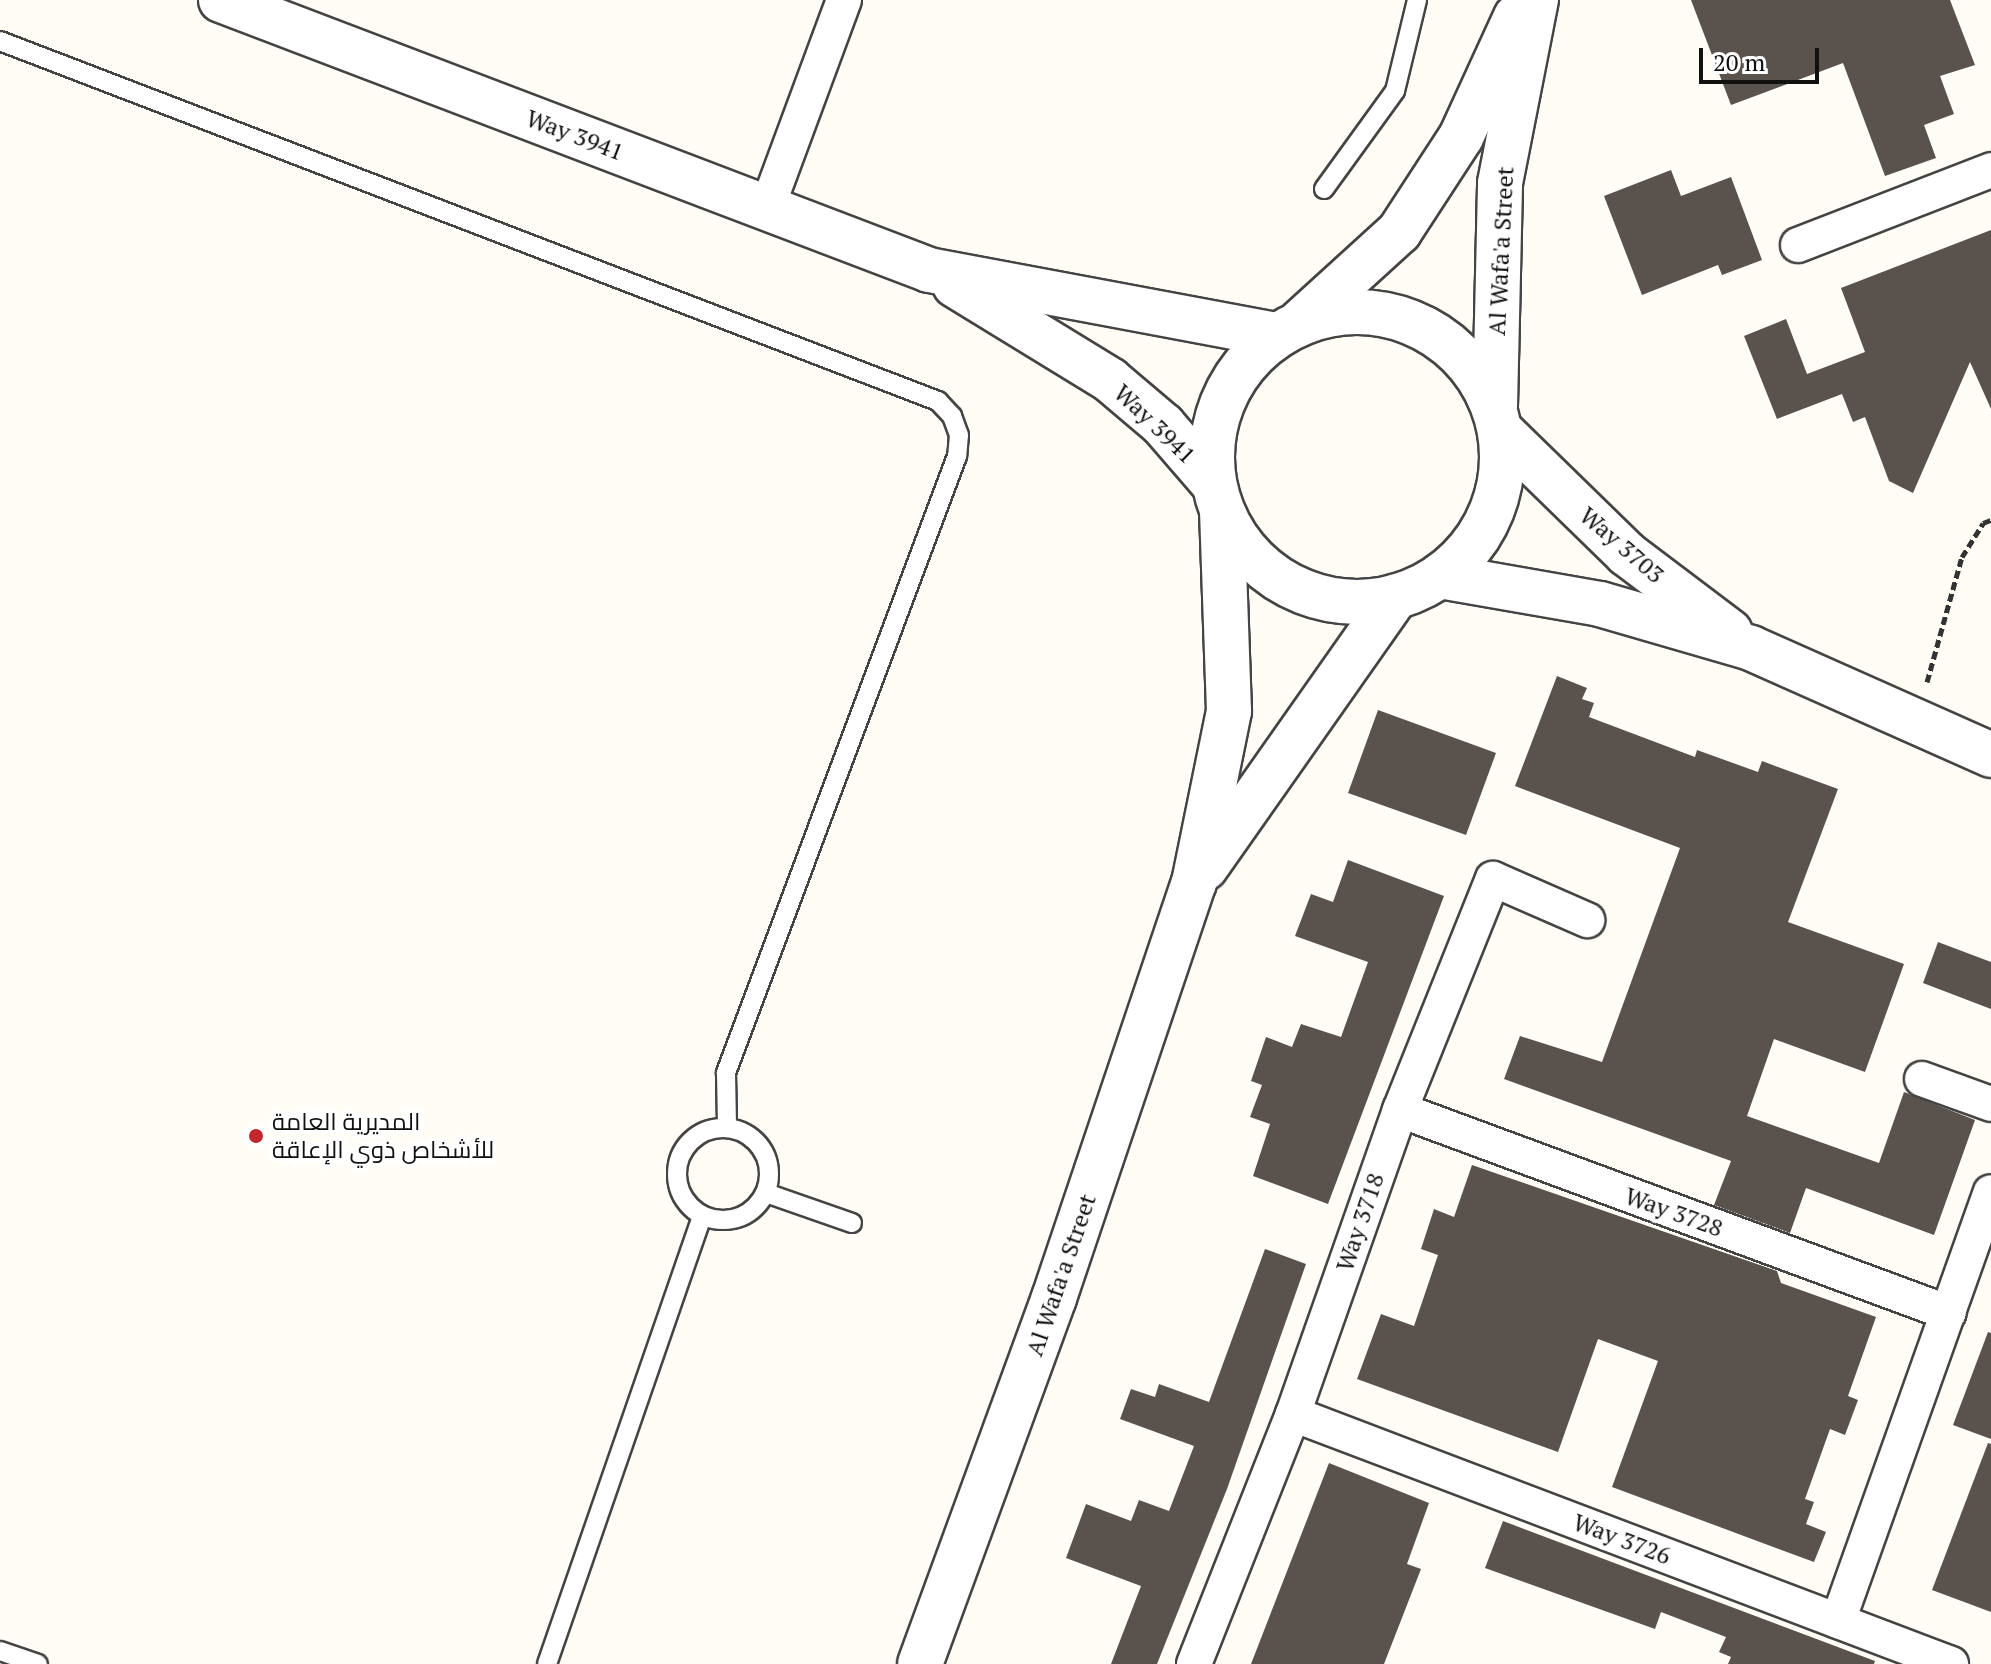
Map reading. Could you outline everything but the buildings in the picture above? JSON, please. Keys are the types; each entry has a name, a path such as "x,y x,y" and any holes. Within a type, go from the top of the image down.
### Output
{"street":[{"name":"Way 3941","path":"221,0 929,270 1110,380 1163,425 1218,498 1244,548 1274,577 1313,596 1354,602 1396,596"},
{"path":"767,208 844,0"},
{"path":"1288,329 1399,232 1461,137 1523,0"},
{"name":"Al Wafa'a Street","path":"1194,883 1396,596 1440,576 1470,549 1492,513 1503,473 1498,420 1500,183 1536,0"},
{"path":"1798,245 1991,170"},
{"name":"Way 3941","path":"929,270 1288,329"},
{"path":"1288,329 1345,312 1376,314 1436,334 1472,366 1498,420"},
{"name":"Al Wafa'a Street","path":"920,1664 1054,1298 1194,883 1229,711 1218,498 1211,441 1223,399 1245,363 1288,329"},
{"name":"Way 3703","path":"1498,420 1627,554 1751,648"},
{"name":"Way 3703","path":"1440,576 1600,604 1751,648 1991,755"},
{"name":"Way 3718","path":"1194,1664 1293,1414 1400,1110 1493,879 1587,920"},
{"path":"1922,1079 1991,1104"},
{"name":"Way 3728","path":"1400,1110 1949,1313"},
{"path":"1838,1621 1991,1192"},
{"name":"Way 3726","path":"1293,1414 1951,1664"}],"lane":[{"path":"1324,189 1395,91 1417,0"},
{"path":"0,41 938,401 952,416 959,435 957,456 726,1073 727,1127"},
{"path":"727,1127 754,1138 763,1150 769,1163 766,1193 746,1215 717,1221 702,1216 682,1197 676,1169 688,1143 699,1134 727,1127"},
{"path":"766,1193 852,1223"},
{"path":"547,1664 702,1216"},
{"path":"0,1651 38,1664"}],"path":[{"path":"1916,721 1962,557 1983,523 1991,520"}],"place":[{"name":"المديرية العامة للأشخاص ذوي الإعاقة","path":"256,1136"}]}
